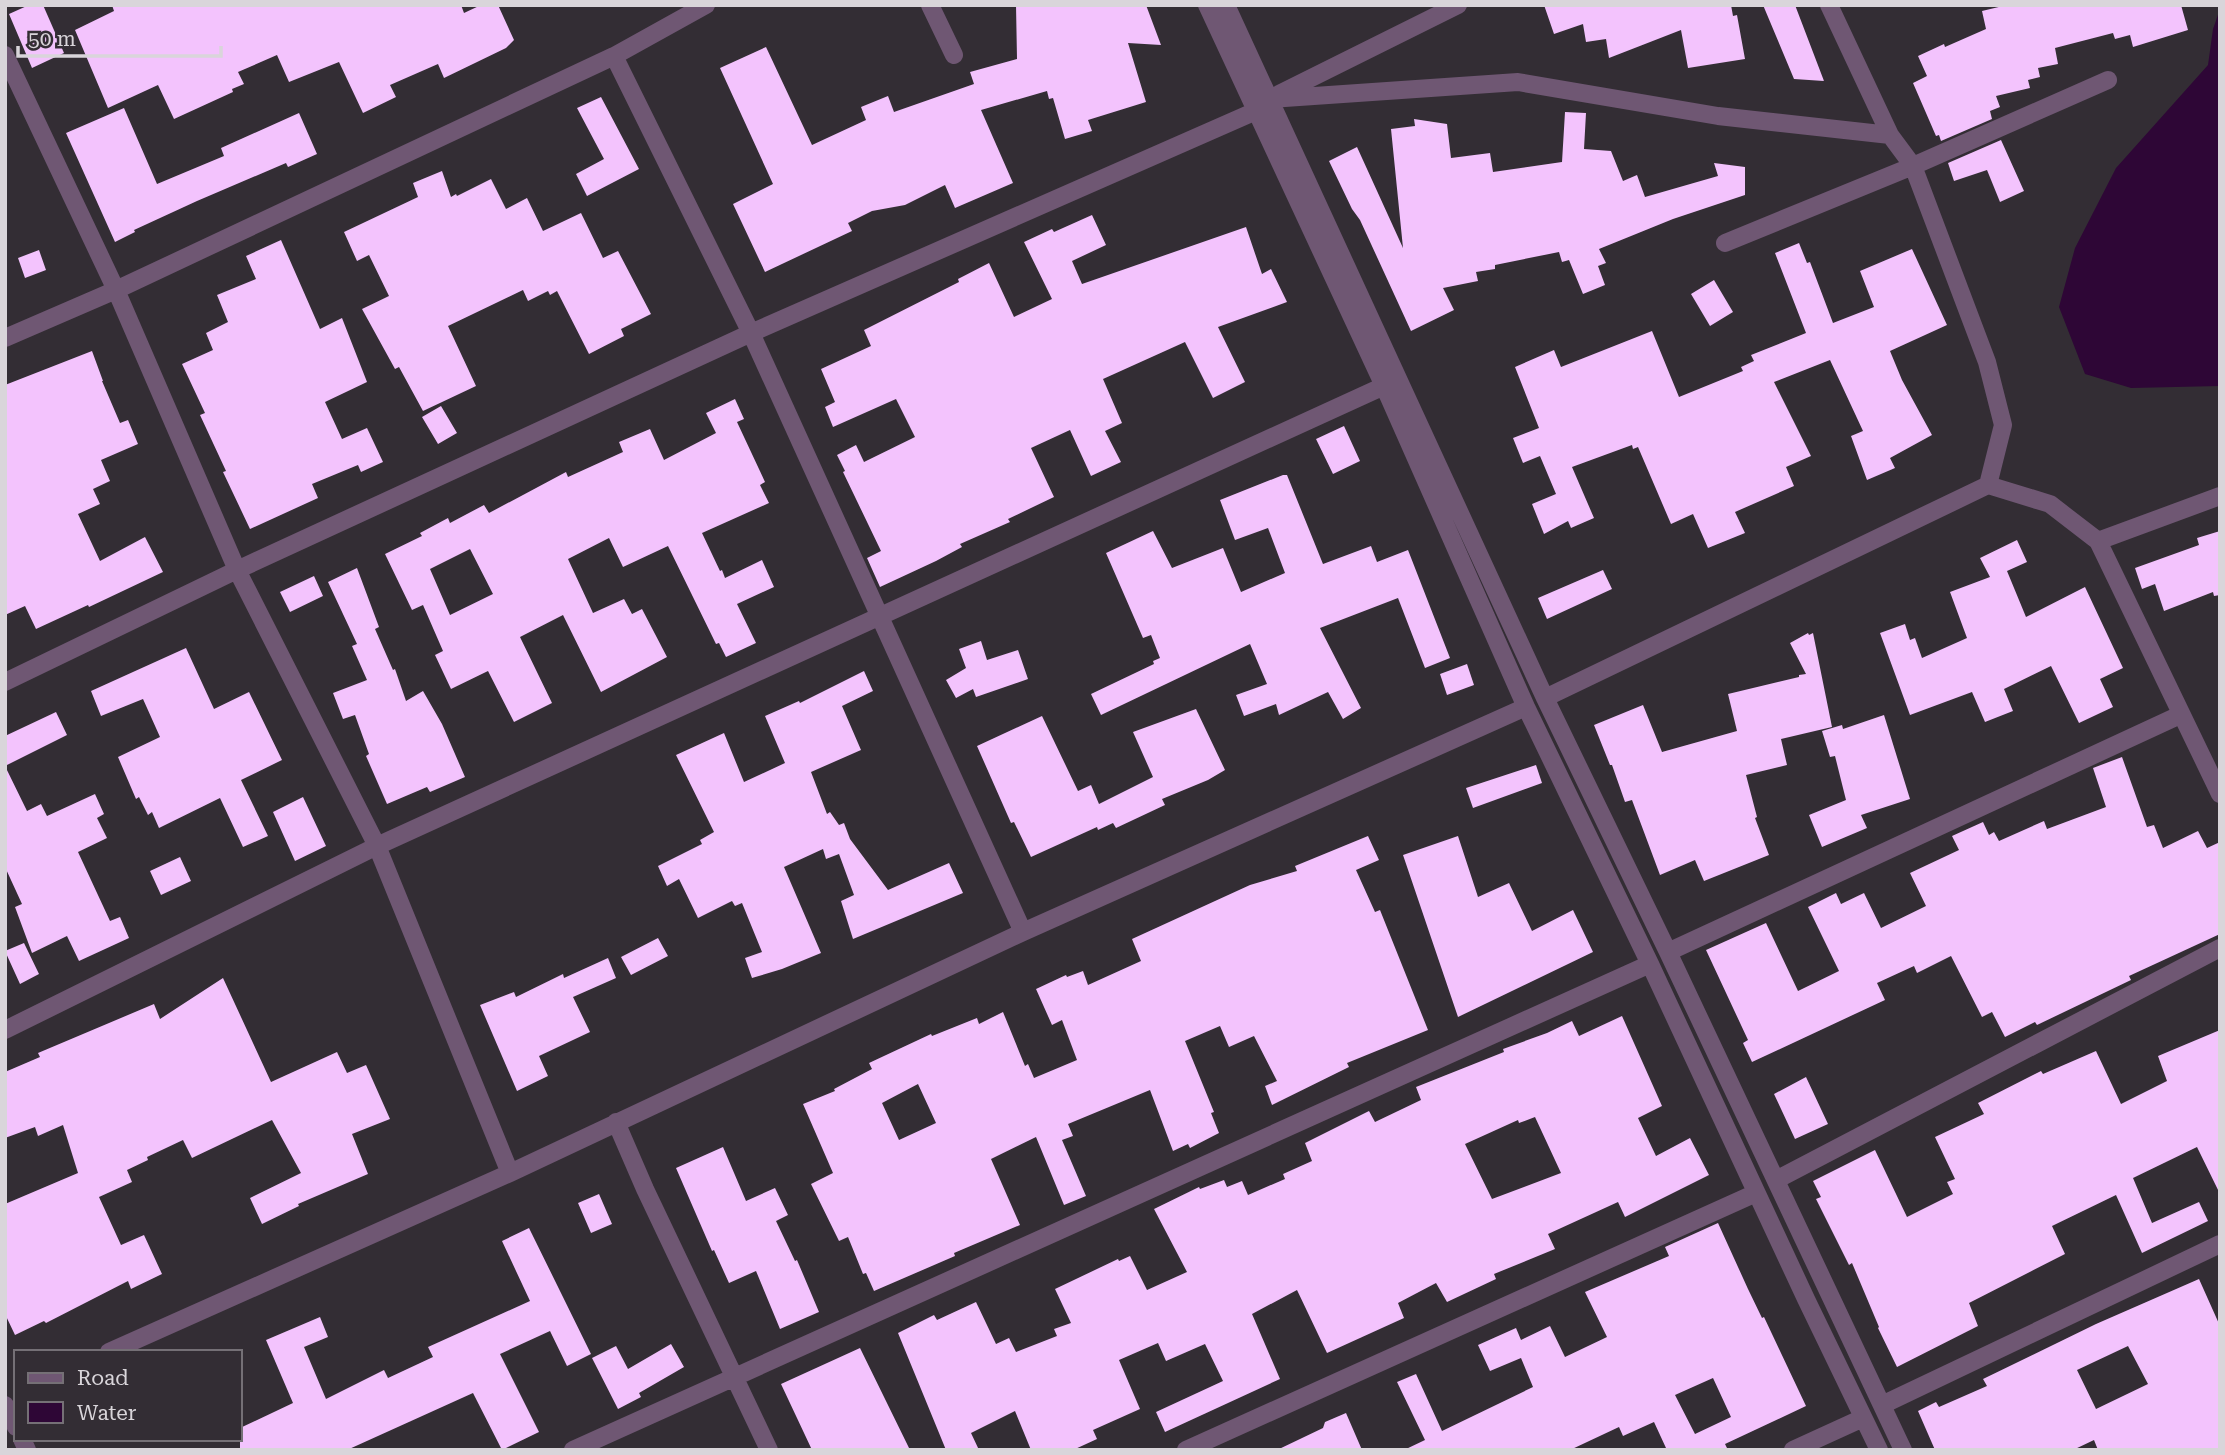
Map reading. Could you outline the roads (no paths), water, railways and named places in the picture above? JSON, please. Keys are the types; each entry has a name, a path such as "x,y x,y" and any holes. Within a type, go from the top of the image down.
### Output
{"street":[{"path":"5,338 116,290 614,56 706,5"},
{"path":"930,5 954,55"},
{"path":"1207,5 1384,386 1526,707 1878,1450"},
{"path":"1226,5 1545,698 1668,951 1903,1450"},
{"path":"1270,99 1458,5"},
{"path":"1829,5 1890,135 1913,166 1987,362 2003,425 1988,485"},
{"path":"5,55 116,290 237,570 377,846 510,1172"},
{"path":"614,56 751,333 1023,932"},
{"path":"1725,243 1913,166 2108,80"},
{"path":"1270,99 1518,82 1718,116 1890,135"},
{"path":"5,682 237,570 751,333 1256,111"},
{"path":"5,1030 377,846 1384,386"},
{"path":"1545,698 1988,485 2050,503 2098,541 2180,715 2218,788"},
{"path":"2098,541 2220,496"},
{"path":"113,1350 510,1172 1023,932 1526,707"},
{"path":"1668,951 2180,715"},
{"path":"1776,1180 2220,948"},
{"path":"573,1450 1650,964"},
{"path":"616,1122 769,1450"},
{"path":"1186,1450 1756,1193"},
{"path":"1882,1405 2220,1244"},
{"path":"5,1405 14,1423"},
{"path":"1794,1450 1863,1418"}],"water":[{"path":"2220,9 2220,386 2131,388 2085,374 2059,307 2075,248 2116,168 2208,65 2213,29"}]}
